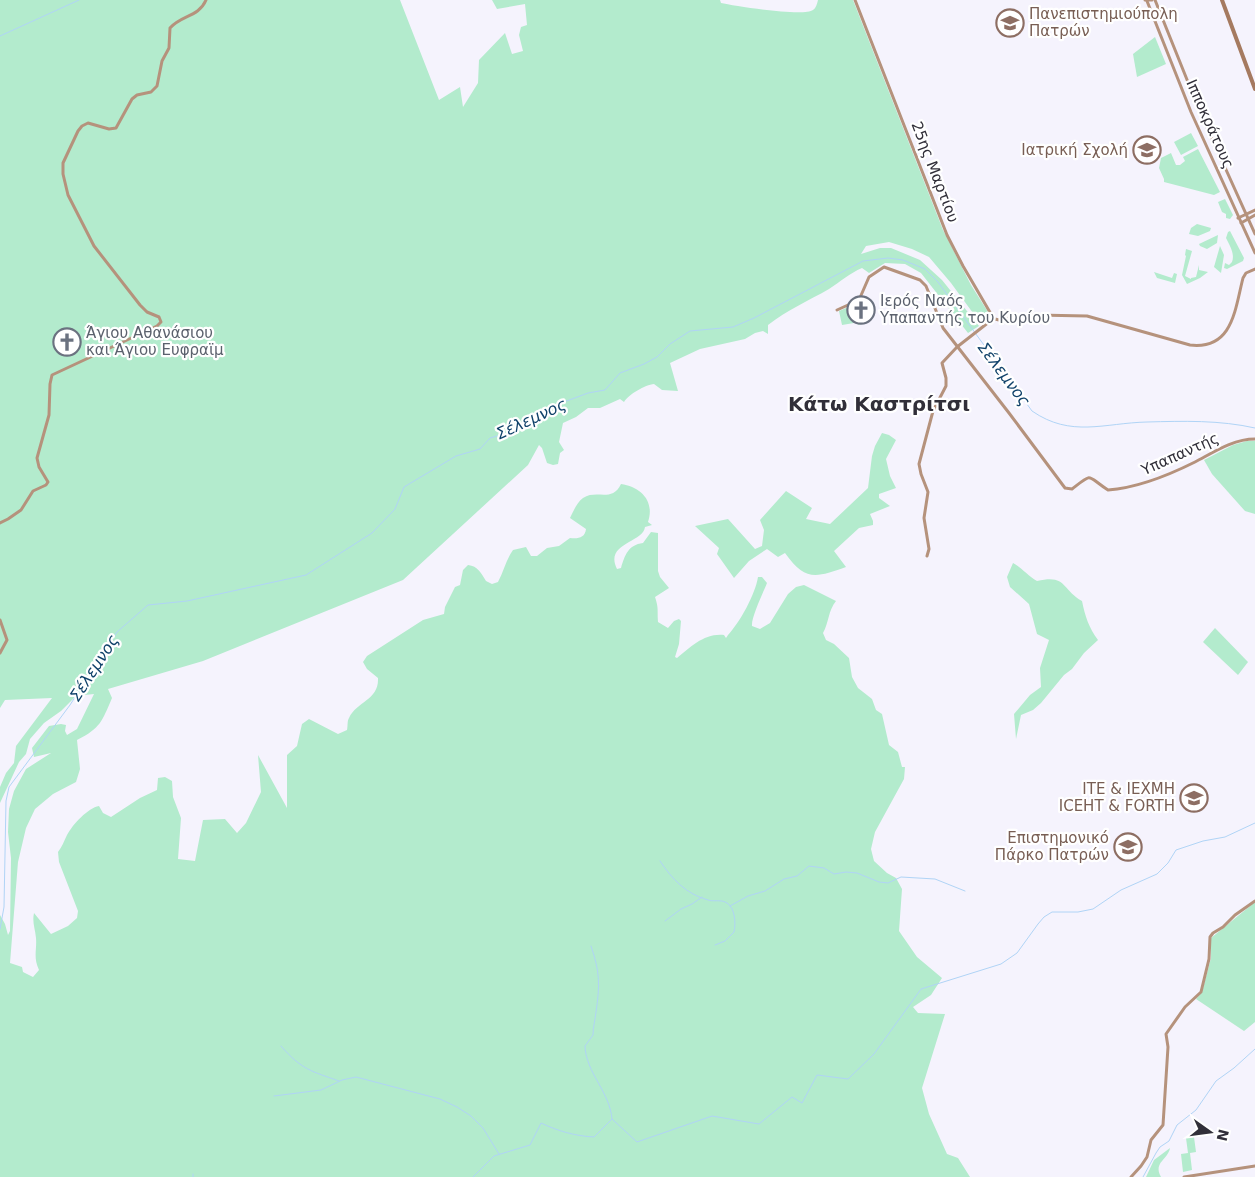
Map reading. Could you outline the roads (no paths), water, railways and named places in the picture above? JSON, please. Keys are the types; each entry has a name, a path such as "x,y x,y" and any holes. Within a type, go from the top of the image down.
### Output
{"main road":[{"path":"1222,0 1255,89"}],"street":[{"path":"0,523 21,510 34,491 46,486 48,482 39,467 37,458 49,415 52,375 157,326 160,322 159,317 147,312 140,305 94,246 70,200 63,174 63,163 82,126 88,123 109,129 116,128 132,99 137,95 151,92 155,88 162,61 169,48 170,28 176,22 200,10 206,0"},
{"name":"25ης Μαρτίου","path":"855,0 947,235 991,314 991,318"},
{"path":"1146,0 1154,0"},
{"name":"Ιπποκράτους","path":"1146,0 1191,112 1255,254"},
{"name":"Ιπποκράτους","path":"1154,0 1200,112 1255,234"},
{"path":"1238,218 1255,210"},
{"path":"1241,223 1255,215"},
{"name":"Υπαπαντής","path":"837,310 859,300 869,277 878,269 888,267 920,280 926,286 938,317 956,347 1009,413 1064,488 1072,489 1089,477 1094,478 1108,490 1141,484 1182,468 1240,440 1255,439"},
{"path":"927,556 929,549 924,518 928,492 920,469 920,457 933,411 946,386 942,361 956,347 989,322 991,318 999,320 1040,315 1087,316 1190,345 1202,345 1217,339 1229,328 1244,275 1255,269"},
{"path":"0,620 7,637 0,653"},
{"path":"1131,1177 1141,1166 1147,1156 1151,1140 1163,1124 1168,1046 1166,1034 1185,1007 1201,992 1209,959 1210,937 1213,933 1223,928 1241,910 1255,901"},
{"path":"1184,1177 1255,1166"}],"waterway":[{"path":"0,36 79,0"},
{"name":"Σέλεμνος","path":"0,929 4,907 6,801 9,787 70,705 117,632 148,605 187,601 306,575 372,533 395,509 404,487 456,456 480,449 490,438 511,432 536,419 556,405 588,393 605,390 620,373 657,357 670,344 690,331 733,327 863,261 888,258 903,260 925,269 938,282 1032,411 1046,419 1074,427 1188,421 1215,422 1255,428"},
{"path":"473,1177 494,1156 530,1145 541,1123 567,1133 594,1137 612,1119 637,1142 712,1116 759,1124 792,1097 802,1103 817,1075 848,1079 874,1054 921,989 1001,964 1017,953 1038,924 1052,912 1078,912 1093,909 1121,890 1157,874 1168,863 1176,850 1203,841 1225,837 1255,823"},
{"path":"660,861 669,874 686,890 708,900 725,902 732,908 735,920 734,932 725,941 715,945"},
{"path":"730,906 748,896 765,891 784,879 797,876 809,866 824,868 834,874 857,873 879,882 888,883 901,877 935,879 965,891"},
{"path":"665,921 702,897"},
{"path":"591,946 598,971 598,994 593,1035 585,1046 586,1056 607,1100 612,1119"},
{"path":"281,1046 307,1069 339,1081"},
{"path":"1143,1177 1156,1153 1160,1147 1169,1141 1177,1125 1196,1110 1216,1081 1255,1049"},
{"path":"274,1096 321,1090 342,1080 356,1077 440,1099 457,1107 471,1116 483,1128 499,1154"}],"place":[{"name":"Πανεπιστημιούπολη Πατρών","path":"1010,23"},
{"name":"Ιατρική Σχολή","path":"1147,150"},
{"name":"Ιερός Ναός Υπαπαντής του Κυρίου","path":"861,310"},
{"name":"Άγιου Αθανάσιου και Άγιου Ευφραϊμ","path":"67,342"},
{"name":"ΙΤΕ & ΙΕΧΜΗ ICEHT & FORTH","path":"1194,798"},
{"name":"Επιστημονικό Πάρκο Πατρών","path":"1128,847"}],"district":[{"name":"Κάτω Καστρίτσι","path":"879,404"}]}
